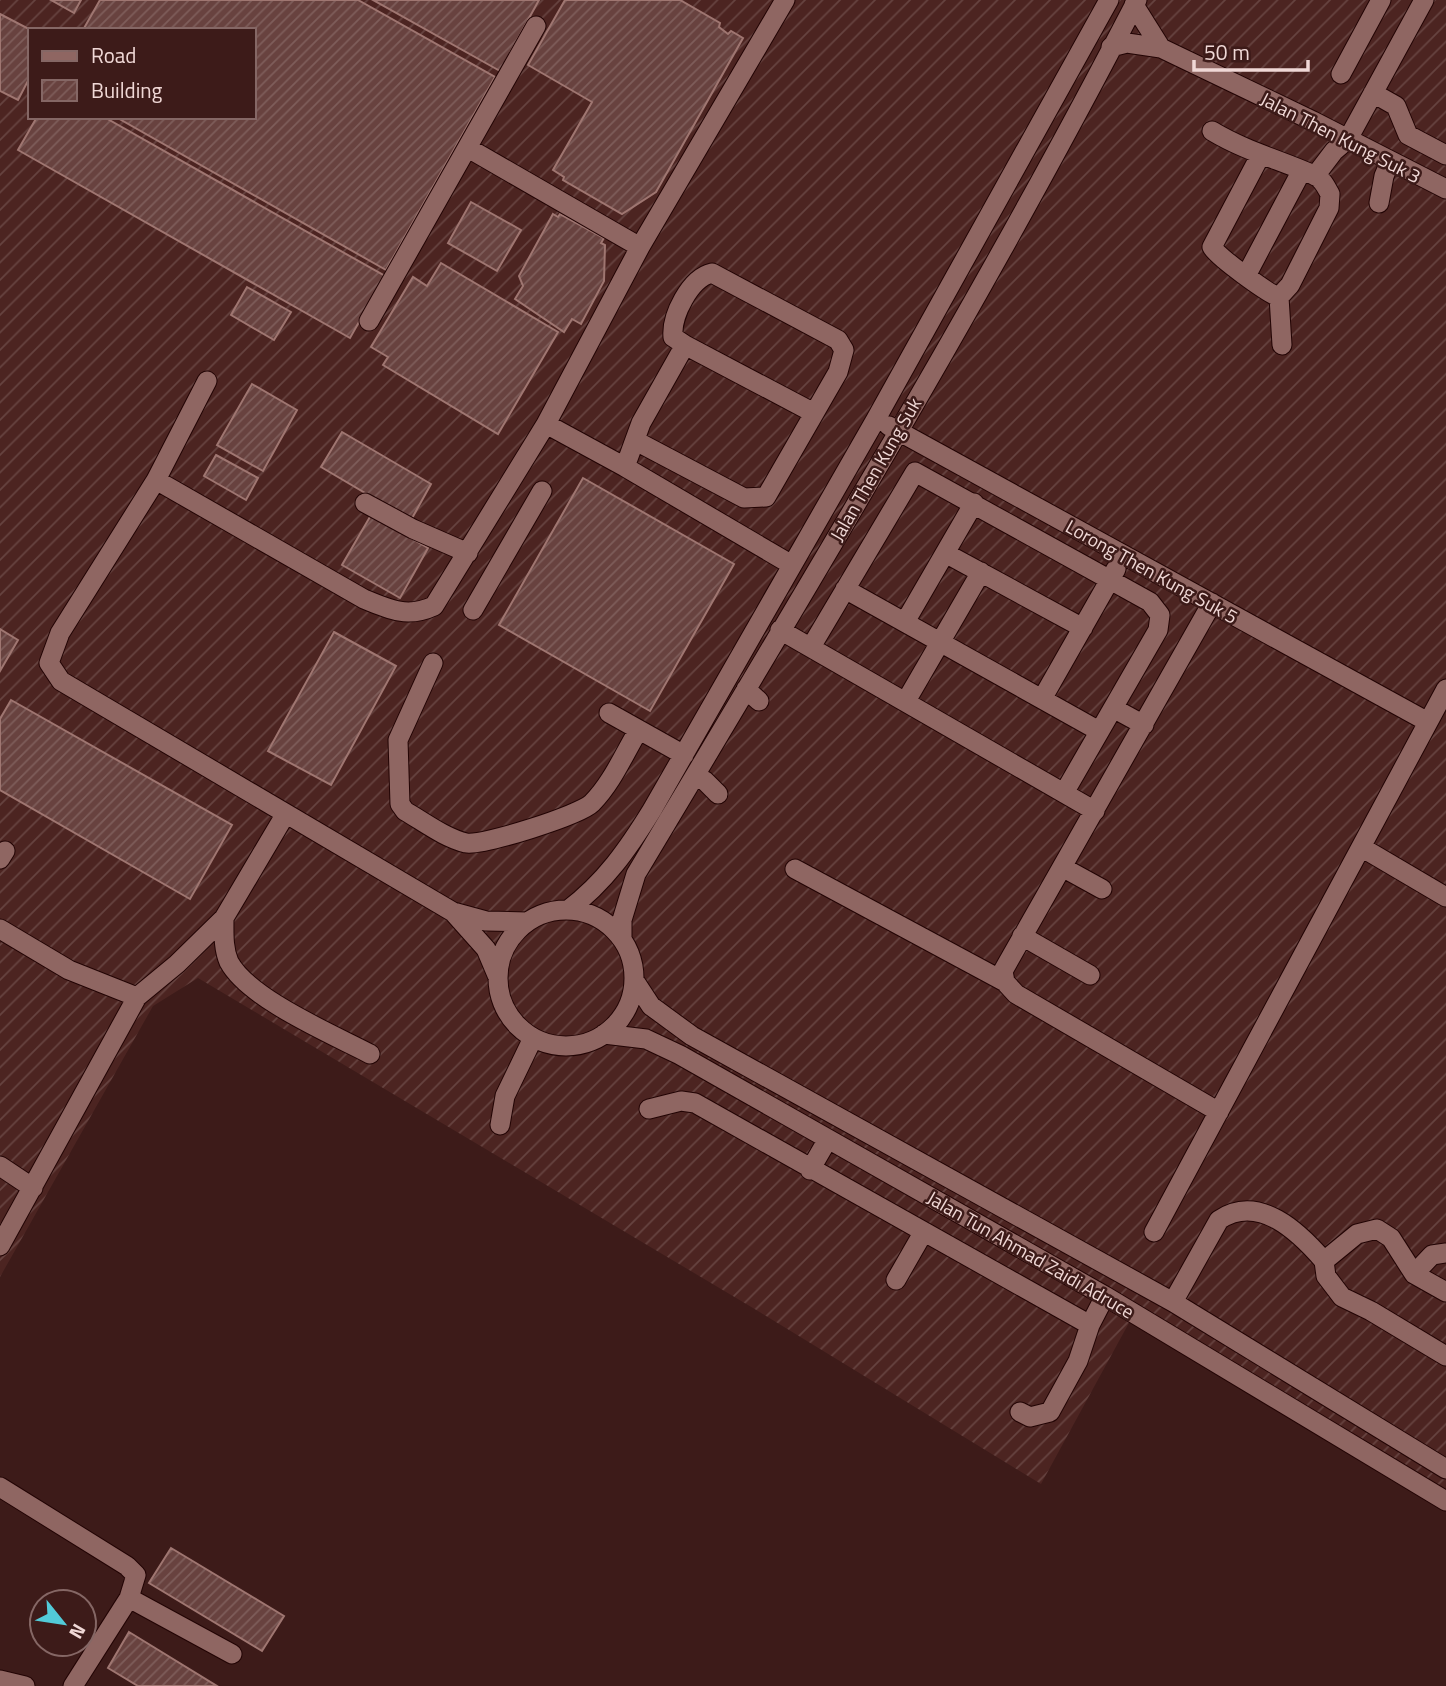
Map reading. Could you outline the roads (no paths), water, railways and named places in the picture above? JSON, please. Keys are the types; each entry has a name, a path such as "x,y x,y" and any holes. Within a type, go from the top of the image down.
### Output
{"street":[{"path":"156,480 365,599 397,613 419,613 434,606 457,572 515,469 545,424 640,247 785,0"},
{"name":"Jalan Then Kung Suk","path":"568,910 593,890 620,861 684,755 876,419 1109,0"},
{"path":"1341,75 1381,0"},
{"path":"1247,274 1308,174 1348,139 1424,0"},
{"path":"1135,2 1161,48"},
{"name":"Jalan Then Kung Suk","path":"622,939 622,920 636,874 695,776 753,695 780,630 898,431 1032,196 1135,2"},
{"path":"369,321 536,26"},
{"path":"1111,47 1127,43 1161,48"},
{"name":"Jalan Then Kung Suk 3","path":"1161,48 1446,190"},
{"path":"1373,93 1396,106 1408,135 1446,155"},
{"path":"1212,131 1260,156 1308,174 1330,194 1329,208 1285,294 1279,297 1270,294 1247,274 1218,256 1212,247 1260,156"},
{"path":"468,148 640,247"},
{"path":"1379,203 1384,176 1390,162"},
{"path":"636,441 744,498 758,500 770,493 838,372 843,358 842,344 726,278 712,273 696,280 672,324 673,337 814,413"},
{"path":"1279,297 1282,345"},
{"path":"625,467 640,424 685,345"},
{"path":"207,381 156,480 60,633 48,663 61,681 453,912 486,920 527,922"},
{"name":"Lorong Then Kung Suk 5","path":"876,419 1428,722"},
{"path":"545,424 625,467 792,565"},
{"path":"811,647 915,472 1150,602 1160,615 1157,630 1064,793"},
{"path":"473,610 542,491"},
{"path":"365,503 468,553"},
{"path":"905,622 974,503"},
{"path":"1015,526 1029,503"},
{"path":"945,553 1083,628"},
{"path":"1042,699 1124,555"},
{"path":"457,572 483,589"},
{"path":"905,701 981,572"},
{"path":"845,589 1099,731"},
{"path":"1005,982 1003,971 1006,961 1095,811 1212,603"},
{"path":"780,630 1095,811"},
{"path":"433,663 398,740 400,804 405,811 455,840 473,844 575,815 591,805 602,792 638,731"},
{"path":"1154,1232 1446,689"},
{"path":"1113,708 1144,725"},
{"path":"609,713 684,755"},
{"path":"695,776 705,781 718,794"},
{"path":"0,1246 137,997 177,964 224,918 285,815"},
{"path":"1361,847 1446,897"},
{"path":"1062,867 1102,889"},
{"path":"796,869 1005,982 1032,1004 1219,1112"},
{"path":"568,910 598,918 622,939 631,958 634,980 629,1001 619,1019 604,1034 569,1046 551,1044 533,1038 518,1027 507,1012 500,995 498,976 502,955 512,936 527,922 547,913 568,910"},
{"path":"453,912 486,949 498,976"},
{"path":"224,918 225,949 229,960 251,988 370,1054"},
{"path":"0,929 69,970 137,997"},
{"path":"1022,936 1090,975"},
{"name":"Jalan Tun Ahmad Zaidi Adruce","path":"634,980 651,1006 692,1036 1173,1302 1446,1469"},
{"name":"Jalan Tun Ahmad Zaidi Adruce","path":"604,1034 646,1039 680,1055 1105,1296 1446,1502"},
{"path":"500,1125 505,1096 533,1038"},
{"path":"649,1109 681,1101 695,1103 1090,1325"},
{"path":"810,1170 828,1139"},
{"path":"0,1166 33,1188"},
{"path":"1173,1302 1215,1227 1224,1217 1236,1213 1270,1213 1324,1261 1326,1276 1342,1297 1371,1311 1446,1356"},
{"path":"1324,1261 1357,1234 1377,1229 1391,1238 1414,1274 1446,1292"},
{"path":"896,1280 923,1233"},
{"path":"1414,1274 1432,1255 1446,1253"},
{"path":"1020,1412 1030,1417 1050,1412 1077,1361 1090,1325 1105,1296"},
{"path":"0,1487 133,1570 136,1575 129,1598 73,1686"},
{"path":"129,1598 232,1654"},
{"path":"0,1680 25,1686"}]}
